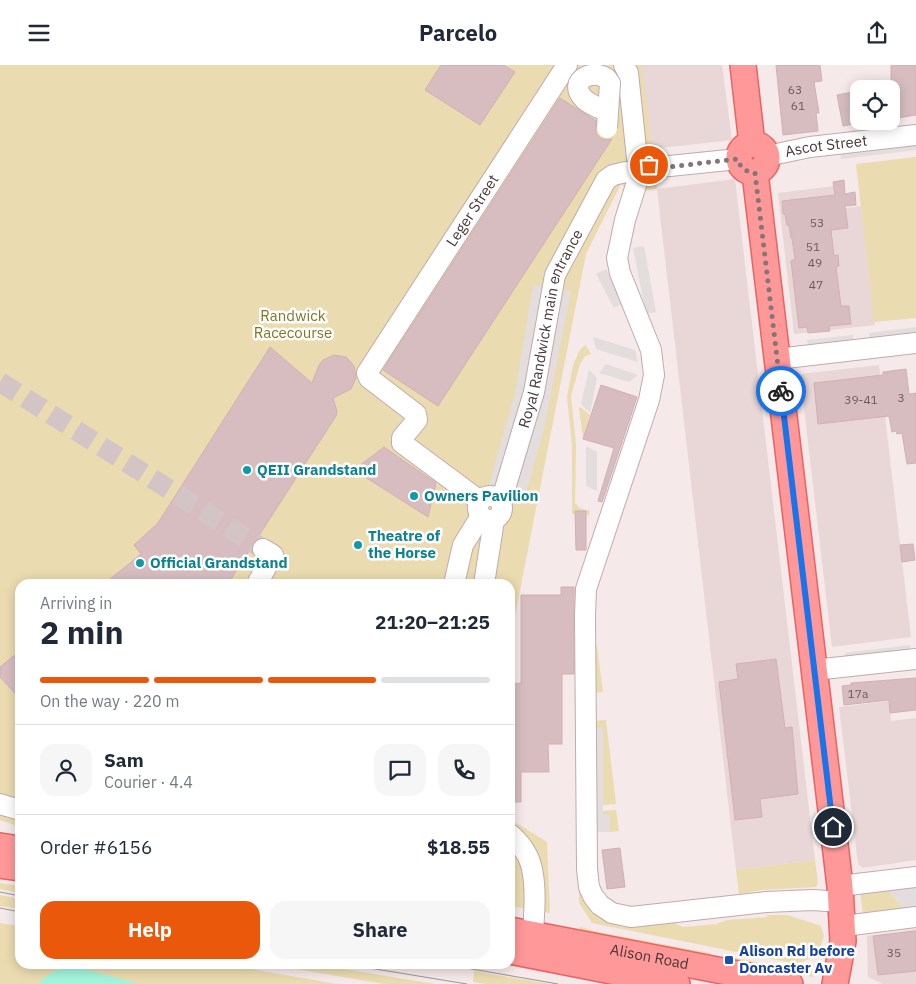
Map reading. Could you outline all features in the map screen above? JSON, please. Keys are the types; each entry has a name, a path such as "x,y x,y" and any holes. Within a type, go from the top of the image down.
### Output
{"main road":[{"path":"743,65 842,904 842,953 835,984"},
{"path":"0,846 10,863"},
{"name":"Alison Road","path":"521,942 677,984"},
{"name":"Alison Road","path":"521,942 790,984"}],"street":[{"name":"Leger Street","path":"489,510 445,473 402,443 402,438 418,417 367,376 567,65"},
{"path":"624,65 628,73 637,170 617,258 620,273 651,350 654,375 649,400 586,589 588,887 600,905 612,913 631,917 766,902 813,899 916,917"},
{"path":"607,120 633,121"},
{"name":"Ascot Street","path":"637,170 753,158 810,147 916,135"},
{"name":"Royal Randwick main entrance","path":"489,510 534,392 556,275 606,180 613,175 637,170"},
{"path":"777,359 916,343"},
{"path":"455,579 464,545 489,510"},
{"path":"484,579 489,510"},
{"path":"260,579 272,555 263,549"},
{"path":"814,670 916,659"},
{"path":"0,804 15,808"},
{"path":"515,840 524,850 532,869 534,907 521,942"},
{"path":"842,904 916,877"}],"shaded area":[{"path":"641,65 722,65 732,140 652,149"},
{"path":"916,141 916,150 841,159 840,150"},
{"path":"735,179 815,860 736,870 657,189"},
{"path":"834,186 837,209 861,206 875,325 794,334 778,193"},
{"path":"644,246 656,312 646,314 633,248"},
{"path":"606,269 624,303 614,308 596,274"},
{"path":"533,285 571,291 544,429 524,500 487,492 515,393"},
{"path":"916,327 916,337 870,342 869,333"},
{"path":"853,335 854,344 809,350 807,340"},
{"path":"593,337 635,350 638,362 596,349"},
{"path":"606,364 638,375 629,382 599,373"},
{"path":"879,365 911,637 832,647 800,374"},
{"path":"589,370 597,378 590,413 581,404"},
{"path":"586,446 597,452 597,491 586,486"},
{"path":"910,645 910,654 846,662 845,653"},
{"path":"889,701 891,721 916,718 916,860 863,868 858,864 839,707"},
{"path":"603,728 603,814 610,815 610,832 593,832 593,729"},
{"path":"916,882 916,909 904,910 885,886"},
{"path":"916,929 916,984 883,984 868,977 867,936"},
{"path":"58,969 84,969 140,984 38,984"}],"green space":[{"name":"Randwick Racecourse","path":"0,65 642,65 657,189 630,192 621,184 586,254 515,616 515,579 15,579 15,825 0,820"},
{"path":"916,157 916,318 874,322 856,164"},
{"path":"585,345 591,354 585,356 580,364 571,396 576,445 575,503 580,508 590,511 589,515 572,514 572,445 567,397 573,365 580,350"},
{"path":"580,407 590,415 583,438 579,409"},
{"path":"597,646 603,692 592,693 594,647"},
{"path":"606,720 616,804 603,805 603,729 593,729 593,721"},
{"path":"616,810 619,831 610,832 610,815 603,815 603,811"},
{"path":"515,822 547,842 550,913 515,907"},
{"path":"815,860 818,883 816,887 762,890 739,894 736,870"},
{"path":"0,883 15,885 15,892 0,889"},
{"path":"885,886 904,910 863,915 860,890"},
{"path":"579,892 609,922 623,927 672,922 683,927 716,924 727,920 767,917 767,915 788,915 821,926 824,936 818,955 797,964 592,923 579,903"},
{"path":"0,895 15,898 15,908 0,906"},
{"path":"0,923 15,925 15,969 252,969 337,984 0,984"},
{"path":"579,928 598,932 711,953 710,956 582,932"},
{"path":"735,958 814,972 813,977 732,961"},
{"path":"296,969 344,969 435,984 384,984"},
{"path":"474,971 550,984 486,984 473,982"}],"building":[{"path":"441,65 504,65 515,72 480,125 425,90"},
{"path":"776,65 820,65 822,81 814,82 819,113 816,113 818,131 783,135"},
{"path":"891,65 916,65 916,115 900,118 900,80 891,80"},
{"path":"850,93 850,125 843,126 837,95"},
{"path":"560,98 596,121 596,133 600,138 612,139 438,406 383,370"},
{"path":"844,180 845,194 855,192 856,205 845,206 848,228 831,230 834,256 838,255 839,266 836,267 841,306 849,306 851,324 829,326 830,331 808,333 807,327 799,328 791,261 795,259 789,225 787,225 785,214 783,214 782,201 835,195 833,182"},
{"name":"QEII Grandstand","path":"270,347 312,383 323,360 334,355 346,357 350,361 354,366 356,378 351,389 333,398 337,411 336,416 231,579 110,579 141,554 134,545 158,523"},
{"path":"906,369 909,394 916,393 916,463 907,464 902,433 892,432 889,416 818,424 814,383 883,375 883,372"},
{"path":"601,385 637,397 602,502 598,501 614,448 583,439"},
{"name":"Owners Pavilion","path":"384,447 436,483 428,517 354,470"},
{"path":"575,511 586,511 586,550 576,550"},
{"path":"913,544 915,560 902,562 900,545"},
{"path":"561,587 574,587 574,674 562,674 562,744 548,744 549,772 521,772 521,802 515,802 515,684 521,683 521,595 561,595"},
{"path":"15,655 15,694 0,677 0,667"},
{"path":"776,659 785,728 792,727 798,794 760,799 762,817 735,820 719,682 738,679 736,664"},
{"path":"916,678 916,710 890,713 889,700 844,705 842,686 851,685 851,683"},
{"path":"620,848 625,887 607,889 602,850"},
{"path":"916,931 916,971 878,975 873,936"}],"tunnel":[{"path":"0,382 263,549"}],"tram line":[{"path":"0,892 15,895"},
{"path":"0,908 15,911"},
{"path":"376,969 467,984"},
{"path":"472,969 558,984"}],"way so far":[{"path":"649,165 650,169 738,159 745,171 755,173 781,391"}],"place":[{"name":"QEII Grandstand","path":"247,470"},
{"name":"Owners Pavilion","path":"414,496"},
{"name":"Theatre of the Horse","path":"358,545"},
{"name":"Official Grandstand","path":"140,563"},
{"name":"Alison Rd before Doncaster Av","path":"729,960"}],"route":[{"path":"781,391 833,827"}]}
